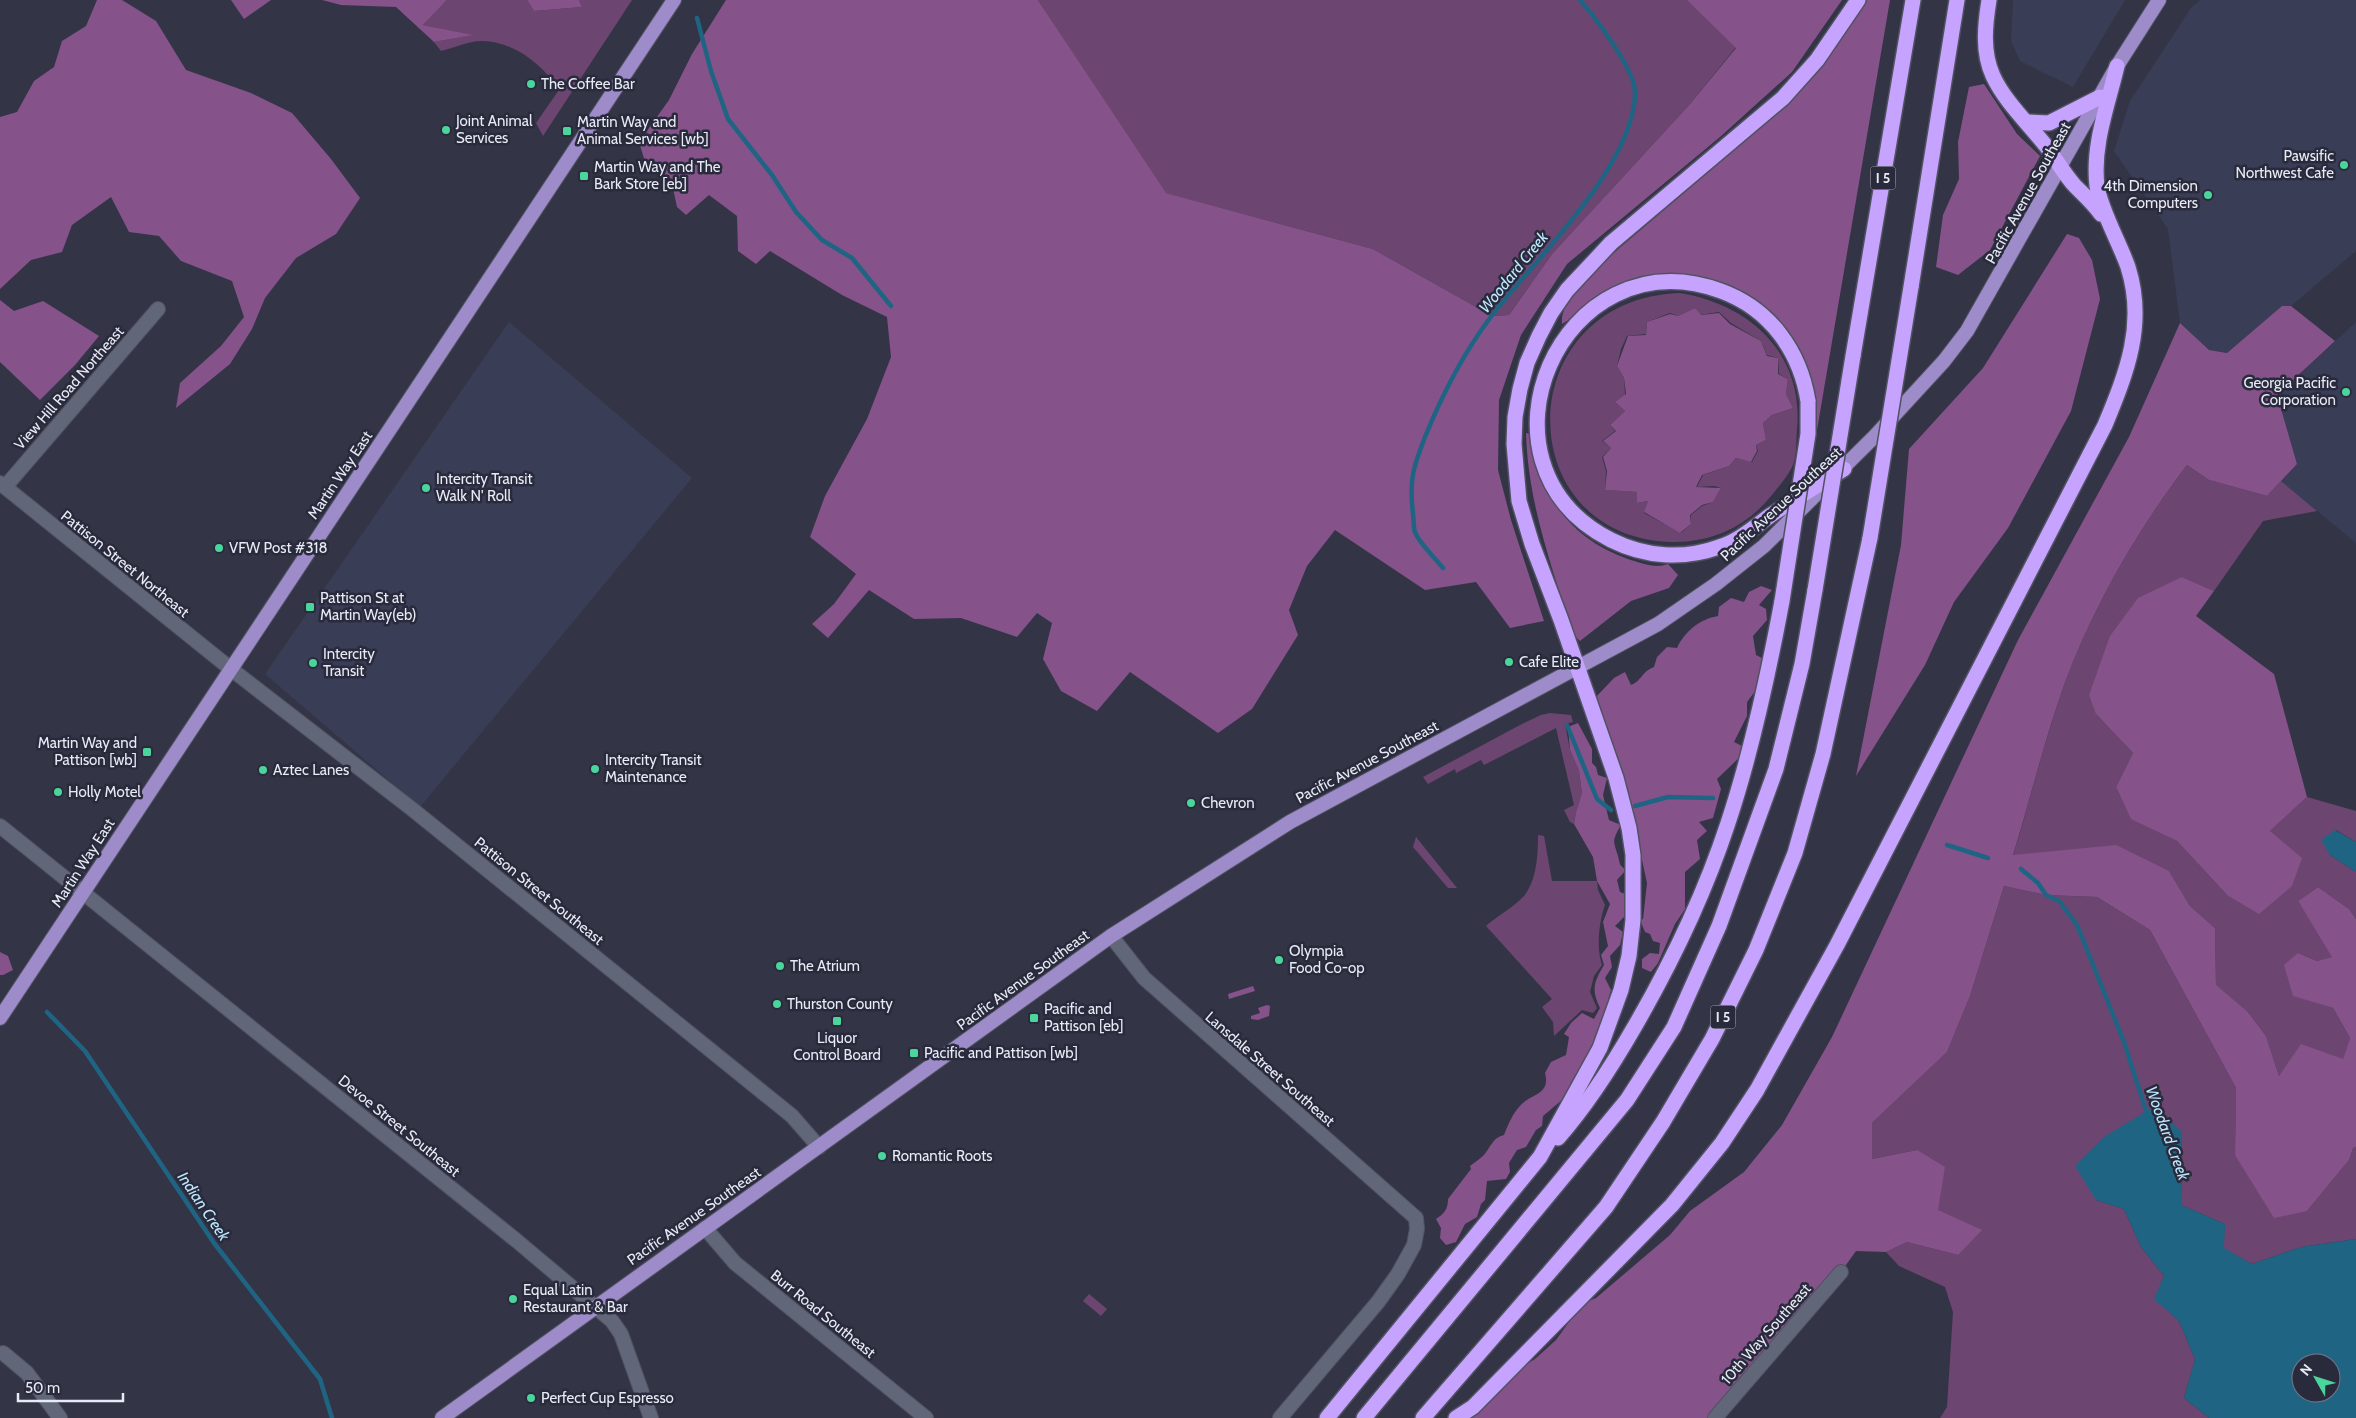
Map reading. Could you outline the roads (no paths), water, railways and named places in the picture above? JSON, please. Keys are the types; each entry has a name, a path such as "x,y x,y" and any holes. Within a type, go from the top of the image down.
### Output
{"highway":[{"path":"1540,1157 1600,1048 1621,990 1629,956 1633,920 1633,856 1629,828 1616,778 1578,667 1532,544 1519,501 1515,472 1515,416 1527,363 1551,313 1586,267 1611,243 1783,98 1817,60 1858,0"},
{"name":"I 5","path":"1364,1418 1621,1107 1674,1027 1718,926 1776,768 1802,664 1912,0"},
{"name":"I 5","path":"1423,1418 1606,1207 1663,1122 1725,1012 1756,950 1794,853 1823,754 1870,538 1957,0"},
{"path":"1989,0 1985,28 1986,51 1992,75 2011,105 2075,186 2089,197 2112,229"},
{"path":"1456,1418 1473,1408 1672,1206 1722,1143 1758,1090 1837,945 2105,424 2126,372 2135,333 2136,305 2128,268 2097,187 2097,149 2117,66"},
{"path":"2026,122 2049,123 2100,97"},
{"path":"1327,1418 1540,1157 1580,1113 1623,1046 1674,954 1703,890 1728,823 1753,738 1782,602 1808,434 1808,401 1806,384 1794,354 1779,332 1755,309 1728,294 1714,288 1670,282 1640,287 1609,299 1584,316 1571,329 1550,361 1543,378 1539,396 1537,426 1542,454 1551,479 1570,508 1602,535 1621,545 1656,554 1694,554 1720,547 1746,535 1769,516 1844,469"}],"main road":[{"name":"Martin Way East","path":"0,1018 674,0"},
{"name":"Pacific Avenue Southeast","path":"442,1418 1111,936 1290,822 1658,624 1716,584 1764,546 1844,469 1914,394 1962,338 2117,66 2159,0"}],"street":[{"name":"View Hill Road Northeast","path":"3,485 158,310"},
{"name":"Pattison Street Northeast","path":"3,485 231,669"},
{"name":"Pattison Street Southeast","path":"231,669 412,809 792,1116 820,1147"},
{"name":"Devoe Street Southeast","path":"0,826 522,1245 612,1321 622,1334 651,1418"},
{"name":"Lansdale Street Southeast","path":"1111,936 1144,978 1416,1218 1417,1229 1414,1245 1398,1274 1378,1302 1280,1418"},
{"name":"Burr Road Southeast","path":"705,1228 735,1262 926,1418"},
{"name":"10th Way Southeast","path":"1714,1418 1841,1272"},
{"path":"3,1353 27,1373 60,1418"}],"water":[{"path":"2335,830 2356,842 2356,872 2330,855 2321,840"},
{"path":"2155,1106 2182,1132 2181,1205 2225,1224 2224,1248 2252,1264 2301,1247 2356,1239 2356,1418 2209,1418 2184,1398 2195,1359 2179,1321 2154,1299 2164,1276 2141,1247 2124,1209 2096,1200 2075,1166 2104,1137"}],"waterway":[{"name":"Woodard Creek","path":"1443,568 1415,532 1412,502 1413,474 1432,421 1454,375 1480,332 1555,241 1600,182 1618,151 1630,122 1635,93 1634,83 1614,45 1580,0"},
{"path":"697,18 711,71 728,119 772,175 796,212 822,240 852,258 891,306"},
{"name":"Woodard Creek","path":"1567,725 1597,799 1611,810"},
{"name":"Woodard Creek","path":"1635,806 1668,797 1713,798"},
{"name":"Woodard Creek","path":"1947,845 1988,858"},
{"name":"Woodard Creek","path":"2021,869 2038,883 2046,895 2059,901 2077,925 2124,1042 2148,1117"},
{"name":"Indian Creek","path":"47,1012 85,1051 214,1243 320,1379 332,1418"}],"place":[{"name":"The Coffee Bar","path":"531,84"},
{"name":"Joint Animal Services","path":"446,130"},
{"name":"Martin Way and Animal Services [wb]","path":"567,131"},
{"name":"Pawsific Northwest Cafe","path":"2344,165"},
{"name":"Martin Way and The Bark Store [eb]","path":"584,176"},
{"name":"4th Dimension Computers","path":"2208,195"},
{"name":"Georgia Pacific Corporation","path":"2346,392"},
{"name":"Intercity Transit Walk N' Roll","path":"426,488"},
{"name":"VFW Post #318","path":"219,548"},
{"name":"Pattison St at Martin Way(eb)","path":"310,607"},
{"name":"Cafe Elite","path":"1509,662"},
{"name":"Intercity Transit","path":"313,663"},
{"name":"Martin Way and Pattison [wb]","path":"147,752"},
{"name":"Intercity Transit Maintenance","path":"595,769"},
{"name":"Aztec Lanes","path":"263,770"},
{"name":"Holly Motel","path":"58,792"},
{"name":"Chevron","path":"1191,803"},
{"name":"Olympia Food Co-op","path":"1279,960"},
{"name":"The Atrium","path":"780,966"},
{"name":"Thurston County","path":"777,1004"},
{"name":"Pacific and Pattison [eb]","path":"1034,1018"},
{"name":"Liquor Control Board","path":"837,1021"},
{"name":"Pacific and Pattison [wb]","path":"914,1053"},
{"name":"Romantic Roots","path":"882,1156"},
{"name":"Equal Latin Restaurant & Bar","path":"513,1299"},
{"name":"Perfect Cup Espresso","path":"531,1398"}]}
